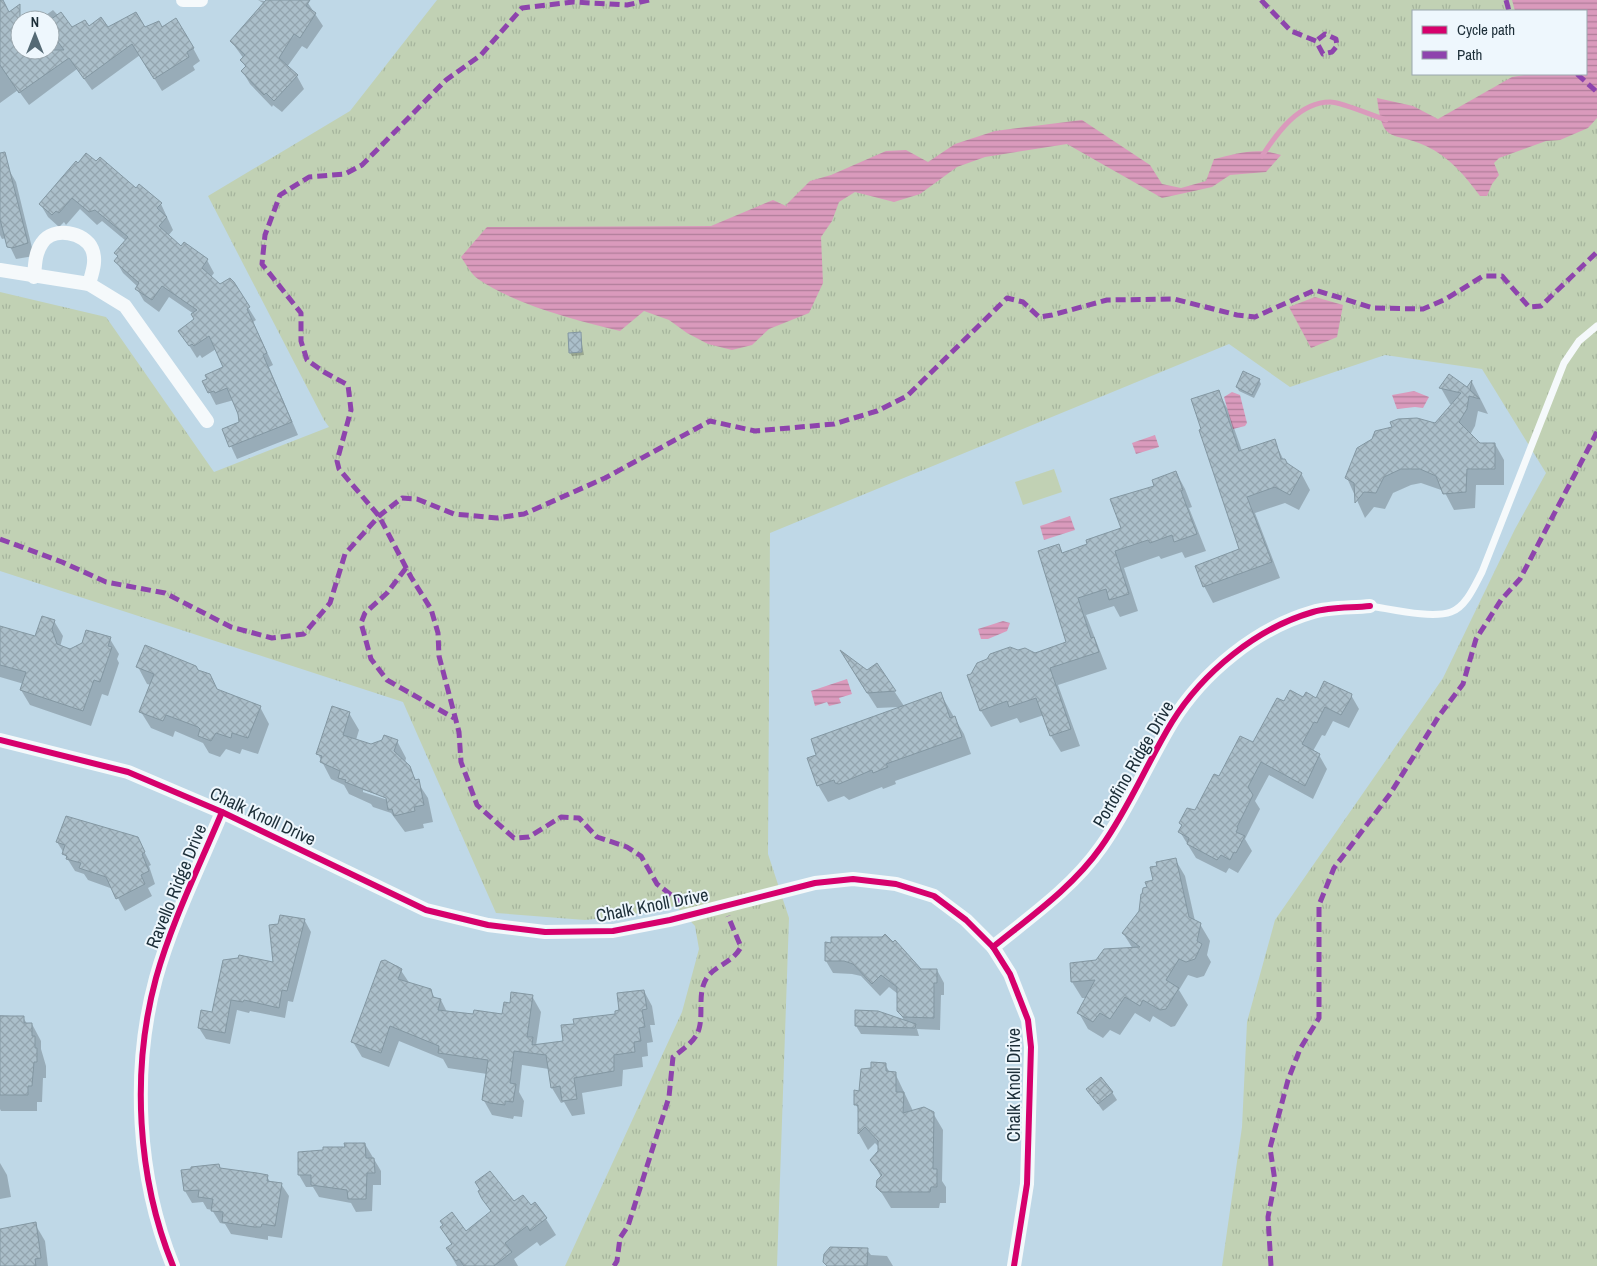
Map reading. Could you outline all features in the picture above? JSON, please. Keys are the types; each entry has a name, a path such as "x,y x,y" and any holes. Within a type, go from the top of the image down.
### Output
{"street":[{"path":"183,0 201,0"},
{"path":"34,277 36,256 43,240 56,234 72,233 86,239 92,250 95,262 89,284"},
{"path":"0,270 34,277 89,284 125,306 207,421"},
{"name":"Portofino Ridge Drive","path":"993,947 1053,898 1100,849 1121,818 1172,722 1214,672 1256,638 1290,621 1314,612 1370,606"},
{"name":"Chalk Knoll Drive","path":"0,740 128,772 222,812 426,910 495,926 545,932 613,931 670,920 815,883 861,880 896,884 934,896 966,920 993,947 1010,974 1028,1020 1031,1047 1027,1184 1014,1266"},
{"name":"Ravello Ridge Drive","path":"173,1266 154,1206 144,1156 142,1080 147,1024 156,980 170,934 222,812"}],"lane":[{"path":"1370,606 1422,614 1452,612 1465,601 1482,572 1564,363 1579,341 1597,326"}],"green space":[{"path":"437,0 1597,0 1597,1266 1222,1266 1242,1127 1247,1022 1275,920 1443,678 1515,529 1546,473 1482,369 1385,355 1290,387 1229,344 770,533 768,854 789,918 777,1266 565,1266 682,1012 699,949 695,926 676,906 630,915 585,920 496,913 403,702 0,571 0,292 106,317 214,472 329,427 208,196 350,111"},
{"path":"1054,469 1062,492 1023,505 1015,482"}],"shaded area":[{"path":"1512,0 1597,0 1597,118 1588,128 1560,140 1546,141 1499,158 1494,163 1499,175 1492,184 1487,196 1480,196 1463,174 1435,150 1391,134 1386,130 1382,124 1377,98 1413,106 1438,119 1512,77 1524,75 1587,75 1587,10 1515,10"},
{"path":"1082,120 1150,165 1162,184 1181,188 1206,181 1214,159 1256,151 1281,155 1266,172 1230,175 1212,187 1162,198 1067,144 985,157 957,167 920,194 894,202 855,192 839,202 832,221 821,237 823,283 809,313 769,329 752,345 732,350 708,344 687,333 669,320 644,311 620,331 546,311 510,297 478,279 461,257 487,227 711,226 773,200 788,207 786,205 810,181 831,175 886,151 906,150 928,162 955,144 995,131"},
{"path":"1315,297 1343,305 1337,337 1311,348 1289,307"},
{"path":"1414,391 1429,397 1423,408 1397,409 1392,395"},
{"path":"1232,392 1240,395 1247,423 1245,426 1233,429 1224,397"},
{"path":"1155,435 1159,447 1136,454 1132,443"},
{"path":"1070,516 1075,530 1044,540 1040,526"},
{"path":"1003,621 1010,623 1007,631 988,639 981,639 978,629"},
{"path":"847,679 852,694 839,698 841,703 829,706 827,702 815,706 811,691"}],"building":[{"path":"0,0 3,0 10,11 10,60 60,60 60,50 64,50 60,45 61,12 72,27 85,20 89,26 101,17 108,27 136,12 145,27 159,21 162,27 176,18 194,48 187,52 189,57 154,79 132,44 84,79 69,58 19,93 0,65"},
{"path":"266,0 310,0 306,6 316,13 300,38 294,34 279,58 298,75 274,101 266,93 264,95 241,71 246,66 240,60 245,55 230,41"},
{"path":"20,4 20,10 12,10"},
{"path":"5,152 28,243 12,248 7,247 0,219 0,153"},
{"path":"86,153 96,161 100,157 136,188 139,184 162,203 157,208 167,217 159,226 181,246 184,242 208,259 202,268 220,284 230,278 234,282 250,307 247,309 267,353 263,355 292,422 229,447 222,429 239,422 238,414 227,388 215,393 214,391 208,393 202,381 207,379 205,375 223,367 209,336 194,346 192,344 189,346 178,331 194,319 191,314 197,310 162,286 152,300 135,289 139,283 114,261 118,256 114,253 128,237 95,210 89,212 72,198 59,213 56,211 52,215 39,204 76,161 78,163"},
{"path":"581,332 582,352 569,353 568,333"},
{"path":"1243,371 1260,379 1252,395 1236,387"},
{"path":"1449,374 1467,387 1472,380 1470,390 1480,399 1469,396 1467,409 1459,422 1480,443 1495,443 1495,469 1467,469 1466,492 1443,494 1436,476 1420,469 1401,469 1384,477 1376,493 1364,492 1355,503 1354,483 1345,478 1357,448 1372,439 1375,431 1392,427 1390,422 1398,419 1417,418 1435,423 1461,393 1439,388"},
{"path":"1219,390 1239,451 1275,439 1281,459 1285,459 1287,463 1302,473 1290,495 1275,487 1247,497 1272,562 1203,587 1195,566 1239,549 1199,430 1201,429 1191,399"},
{"path":"1176,471 1183,490 1181,491 1197,534 1174,542 1172,535 1150,543 1148,540 1115,551 1129,594 1109,600 1106,589 1078,598 1091,638 1094,637 1099,652 1050,668 1071,729 1050,736 1036,698 1009,707 1007,701 980,711 967,675 971,674 977,663 987,659 990,654 1010,647 1018,650 1025,648 1035,653 1066,642 1038,551 1059,544 1062,553 1087,544 1086,540 1121,528 1110,499 1154,486 1152,480"},
{"path":"42,616 55,620 52,629 57,644 70,649 82,643 86,630 111,637 108,646 112,647 100,682 94,680 83,711 20,690 26,672 0,665 0,626 35,636"},
{"path":"145,645 196,666 198,670 210,674 217,689 261,706 248,738 232,733 231,738 216,733 211,741 198,736 200,729 198,727 166,715 163,721 139,712 154,674 136,667"},
{"path":"840,650 867,670 877,663 896,691 867,693"},
{"path":"1324,681 1352,694 1341,715 1325,707 1317,723 1314,722 1302,744 1320,754 1305,786 1261,762 1248,787 1253,795 1237,827 1236,832 1245,836 1230,860 1221,855 1217,860 1187,844 1189,838 1178,832 1182,825 1179,823 1187,808 1195,810 1214,774 1219,776 1240,736 1253,742 1277,698 1284,701 1290,690 1303,697 1306,692 1316,698"},
{"path":"941,692 950,718 955,716 962,737 886,764 888,767 873,773 872,770 839,784 835,783 834,780 817,786 807,758 816,755 811,739"},
{"path":"332,706 350,712 343,735 371,744 382,740 384,735 398,740 394,751 410,766 415,780 419,779 424,805 414,807 415,811 394,816 392,809 388,810 386,798 345,782 346,780 338,778 340,771 320,762 322,756 316,754"},
{"path":"66,816 138,837 145,852 142,854 149,871 141,875 145,884 116,899 106,877 79,868 81,863 66,859 67,856 62,854 65,845 56,842"},
{"path":"1176,858 1189,917 1201,923 1197,941 1202,944 1195,959 1186,962 1179,959 1166,980 1179,988 1166,1009 1160,1010 1143,1000 1140,1006 1125,997 1110,1019 1100,1013 1093,1022 1077,1013 1095,980 1071,982 1070,963 1096,960 1104,949 1140,947 1122,933 1139,911 1143,888 1147,887 1145,882 1153,880 1150,867 1157,866 1156,862"},
{"path":"280,915 305,919 287,991 282,990 279,1008 244,1000 243,1002 231,1000 225,1033 198,1028 201,1010 212,1012 223,960 238,958 239,955 273,962 269,925 278,924"},
{"path":"885,934 893,942 895,940 921,969 937,969 937,983 934,983 934,1018 903,1017 897,1011 897,987 881,975 872,984 853,964 844,961 825,961 825,942 831,943 831,937 882,937"},
{"path":"385,960 402,969 398,979 431,989 433,997 441,999 438,1010 473,1014 474,1010 502,1014 504,1002 510,1003 511,992 533,995 527,1037 533,1037 532,1045 563,1041 561,1025 574,1024 573,1019 615,1014 615,1011 619,1010 617,993 644,990 647,1009 642,1010 645,1027 639,1028 641,1041 634,1042 635,1052 614,1055 614,1071 574,1078 577,1099 562,1101 560,1086 551,1088 546,1055 514,1051 510,1083 516,1084 513,1102 505,1101 505,1105 490,1103 482,1100 488,1060 438,1053 439,1046 390,1026 381,1053 351,1042 381,961"},
{"path":"855,1010 878,1011 916,1024 915,1028 855,1026"},
{"path":"0,1016 24,1016 24,1023 32,1023 32,1036 35,1036 35,1048 37,1048 37,1062 34,1062 32,1086 28,1086 28,1095 0,1095"},
{"path":"871,1062 886,1063 886,1071 896,1072 896,1092 904,1092 903,1113 924,1107 934,1112 933,1169 937,1169 937,1187 931,1187 930,1192 881,1192 876,1187 877,1180 882,1175 870,1160 878,1151 878,1141 865,1127 858,1134 858,1105 854,1105 854,1090 859,1091 861,1069 871,1068"},
{"path":"1101,1077 1113,1092 1098,1104 1086,1089"},
{"path":"344,1143 365,1143 366,1158 374,1158 375,1173 367,1173 366,1199 348,1199 347,1190 311,1185 311,1175 298,1175 298,1152 323,1150 323,1147 345,1147"},
{"path":"219,1164 220,1168 268,1175 267,1181 282,1183 275,1226 262,1224 261,1227 254,1227 222,1222 223,1212 211,1211 213,1199 198,1197 199,1190 184,1191 181,1170"},
{"path":"490,1171 514,1201 523,1195 531,1205 535,1202 547,1218 530,1231 527,1226 505,1243 512,1252 494,1266 464,1266 459,1259 456,1261 446,1248 452,1244 440,1227 443,1225 440,1221 452,1212 466,1231 491,1211 482,1199 478,1191 480,1190 475,1182"},
{"path":"36,1222 41,1258 35,1259 36,1266 0,1266 0,1229"},
{"path":"830,1247 868,1248 867,1266 827,1266 823,1262 824,1254"}],"waterway":[{"path":"1262,156 1290,120 1308,107 1319,103 1335,103 1386,120"}],"marked path":[{"path":"649,0 627,5 573,2 522,8 481,55 446,80 362,165 345,174 309,177 280,195 265,235 262,264 301,313 301,341 307,360 348,385 351,410 337,461 339,469 379,516 411,577 431,609 438,633 439,656 459,732 461,762 477,805 514,838 529,837 561,817 579,818 597,837 627,847 641,856 657,884 684,905"},
{"path":"1261,0 1291,31 1316,41 1323,54 1332,52 1337,46 1336,39 1325,34 1316,41"},
{"path":"1506,0 1509,10"},
{"path":"1578,75 1597,92"},
{"path":"0,539 62,562 106,582 165,593 231,627 272,638 304,634 330,603 345,554 379,516 402,498 417,499 454,514 497,518 524,514 605,478 710,421 755,431 834,424 877,411 907,396 1007,298 1023,302 1039,317 1107,300 1174,299 1237,315 1255,317 1315,290 1373,308 1423,309 1446,299 1483,276 1502,276 1529,307 1541,306 1597,252"},
{"path":"1271,1266 1268,1217 1275,1181 1270,1148 1288,1080 1300,1049 1319,1018 1319,905 1334,868 1390,794 1439,716 1463,684 1476,639 1501,600 1520,579 1597,432"},
{"path":"406,568 387,593 365,613 361,623 371,659 387,680 454,718"},
{"path":"614,1266 617,1261 620,1238 628,1226 669,1097 673,1057 688,1045 699,1029 701,994 705,981 713,971 730,960 741,947 728,916"}],"cycle path":[{"path":"993,947 1050,901 1090,862 1120,817 1172,722 1199,686 1215,669 1252,641 1292,619 1320,610 1370,606"},
{"path":"0,740 128,772 222,812 426,910 488,925 545,932 613,931 670,920 815,883 853,879 896,884 934,896 966,920 993,947 1010,974 1028,1020 1031,1047 1027,1184 1014,1266"},
{"path":"173,1266 161,1232 145,1160 141,1086 143,1049 148,1013 162,957 222,812"}]}
